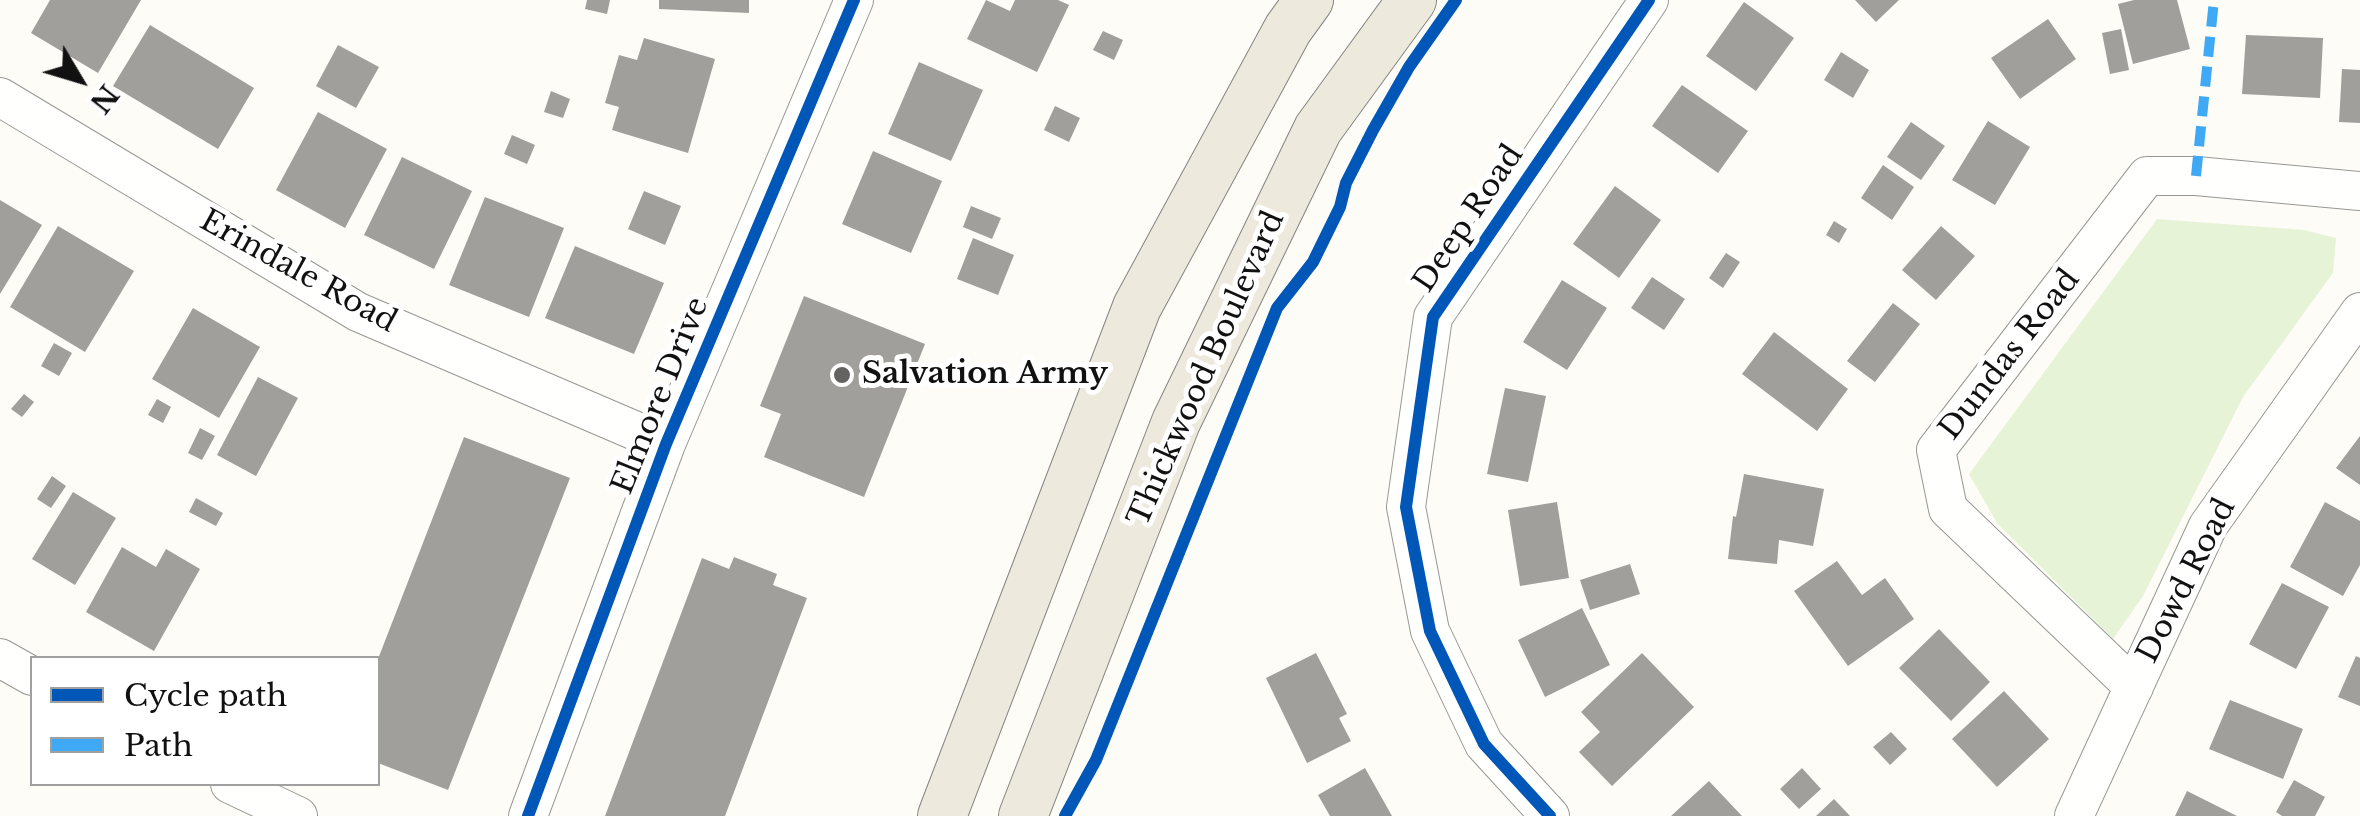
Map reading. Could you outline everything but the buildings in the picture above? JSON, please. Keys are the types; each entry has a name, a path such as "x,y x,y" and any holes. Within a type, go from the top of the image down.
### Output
{"main road":[{"path":"942,816 1137,307 1288,29 1309,0"},
{"name":"Thickwood Boulevard","path":"1023,816 1176,422 1318,129 1412,0"}],"street":[{"name":"Elmore Drive","path":"528,816 666,444 854,0"},
{"name":"Deep Road","path":"1550,816 1484,744 1430,632 1406,507 1433,316 1649,0"},
{"name":"Erindale Road","path":"0,97 358,312 666,444"},
{"name":"Dundas Road","path":"2134,688 1948,509 1936,450 2148,176 2196,176 2360,191"},
{"name":"Dowd Road","path":"2074,816 2208,526 2360,312"},
{"path":"0,658 30,675"},
{"path":"234,786 282,813"}],"green space":[{"path":"2157,219 2304,230 2336,238 2333,273 2243,397 2143,596 2113,639 1997,523 1969,474"}],"marked path":[{"path":"2196,176 2214,0"}],"cycle path":[{"path":"528,816 666,444 854,0"},
{"path":"1065,816 1096,760 1277,308 1313,262 1373,130 1409,67 1456,0"},
{"path":"1550,816 1484,744 1430,631 1406,507 1433,317 1649,0"}],"place":[{"name":"Salvation Army","path":"842,375"}]}
